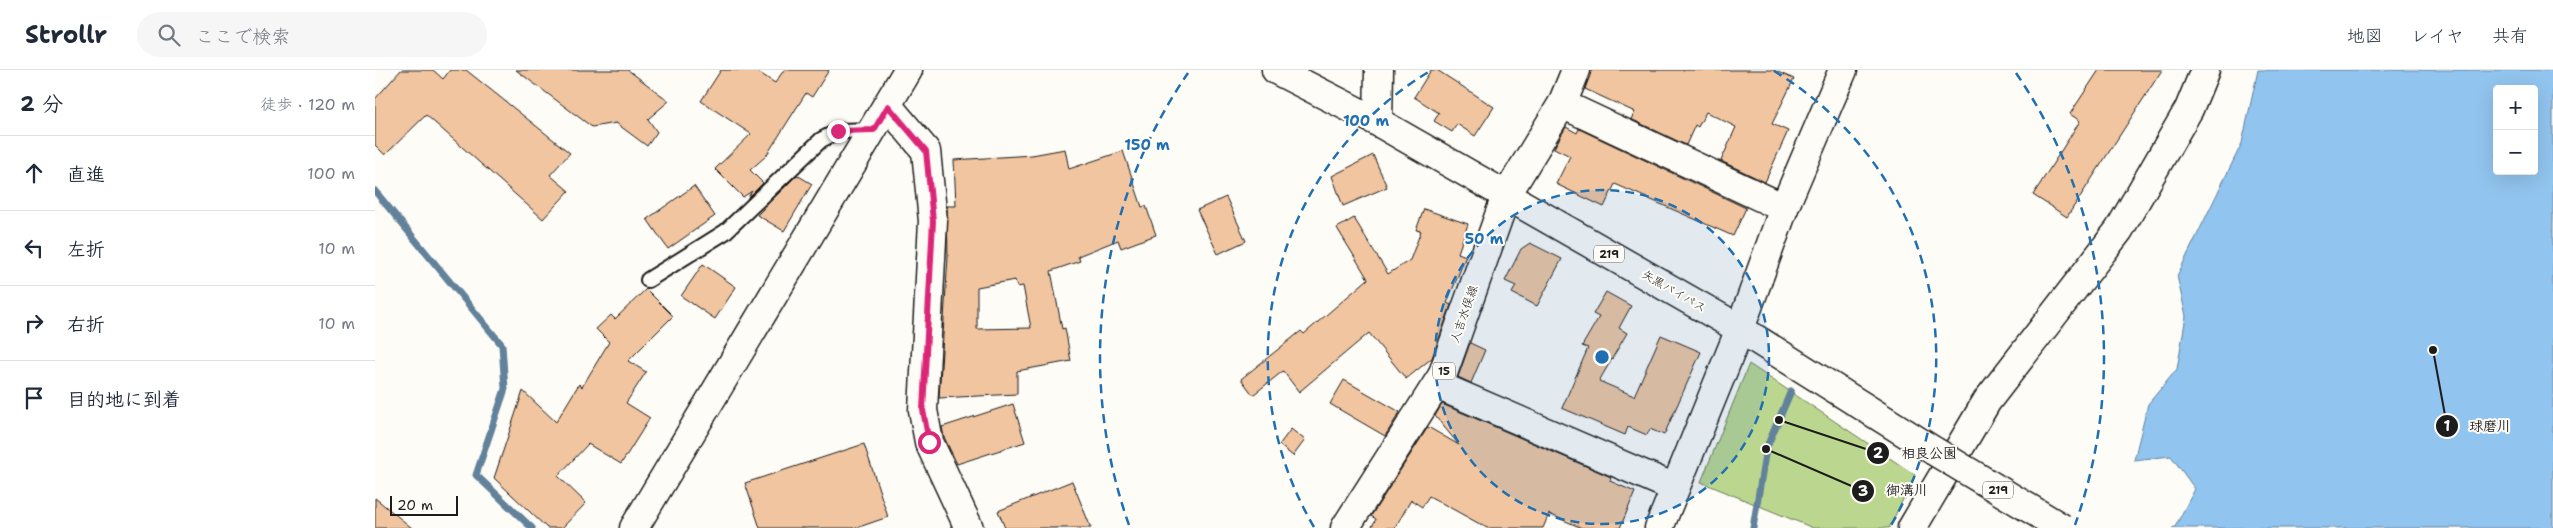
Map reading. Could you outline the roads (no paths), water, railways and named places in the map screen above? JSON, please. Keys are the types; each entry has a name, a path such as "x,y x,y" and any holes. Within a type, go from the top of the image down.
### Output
{"main road":[{"path":"634,528 874,130 907,70"},
{"name":"矢黒バイパス","path":"1276,70 1378,122 1739,329 1933,452 2062,528"},
{"path":"1378,122 1379,70"},
{"name":"人吉水俣線","path":"1345,528 1443,376 1506,196 1562,104 1576,70"},
{"path":"1659,528 1739,329 1784,208 1843,70"},
{"path":"1912,528 1987,401 2119,230 2189,109 2205,70"},
{"path":"1562,104 1784,208"},
{"path":"888,106 926,151 933,221 923,410 929,442 969,528"},
{"path":"1437,385 1675,488"}],"lane":[{"path":"648,280 725,232 821,140 838,131 874,130"}],"water":[{"path":"2258,70 2553,70 2553,528 2172,528 2175,527 2195,489 2171,456 2134,460 2148,404 2177,369 2186,316 2177,276 2242,143"}],"waterway":[{"path":"375,191 502,345 505,389 476,475 532,528"},
{"path":"1753,528 1766,449 1791,391"}],"place":[{"name":"球磨川","path":"2433,350"},
{"name":"相良公園","path":"1779,420"},
{"name":"御溝川","path":"1766,449"}]}
